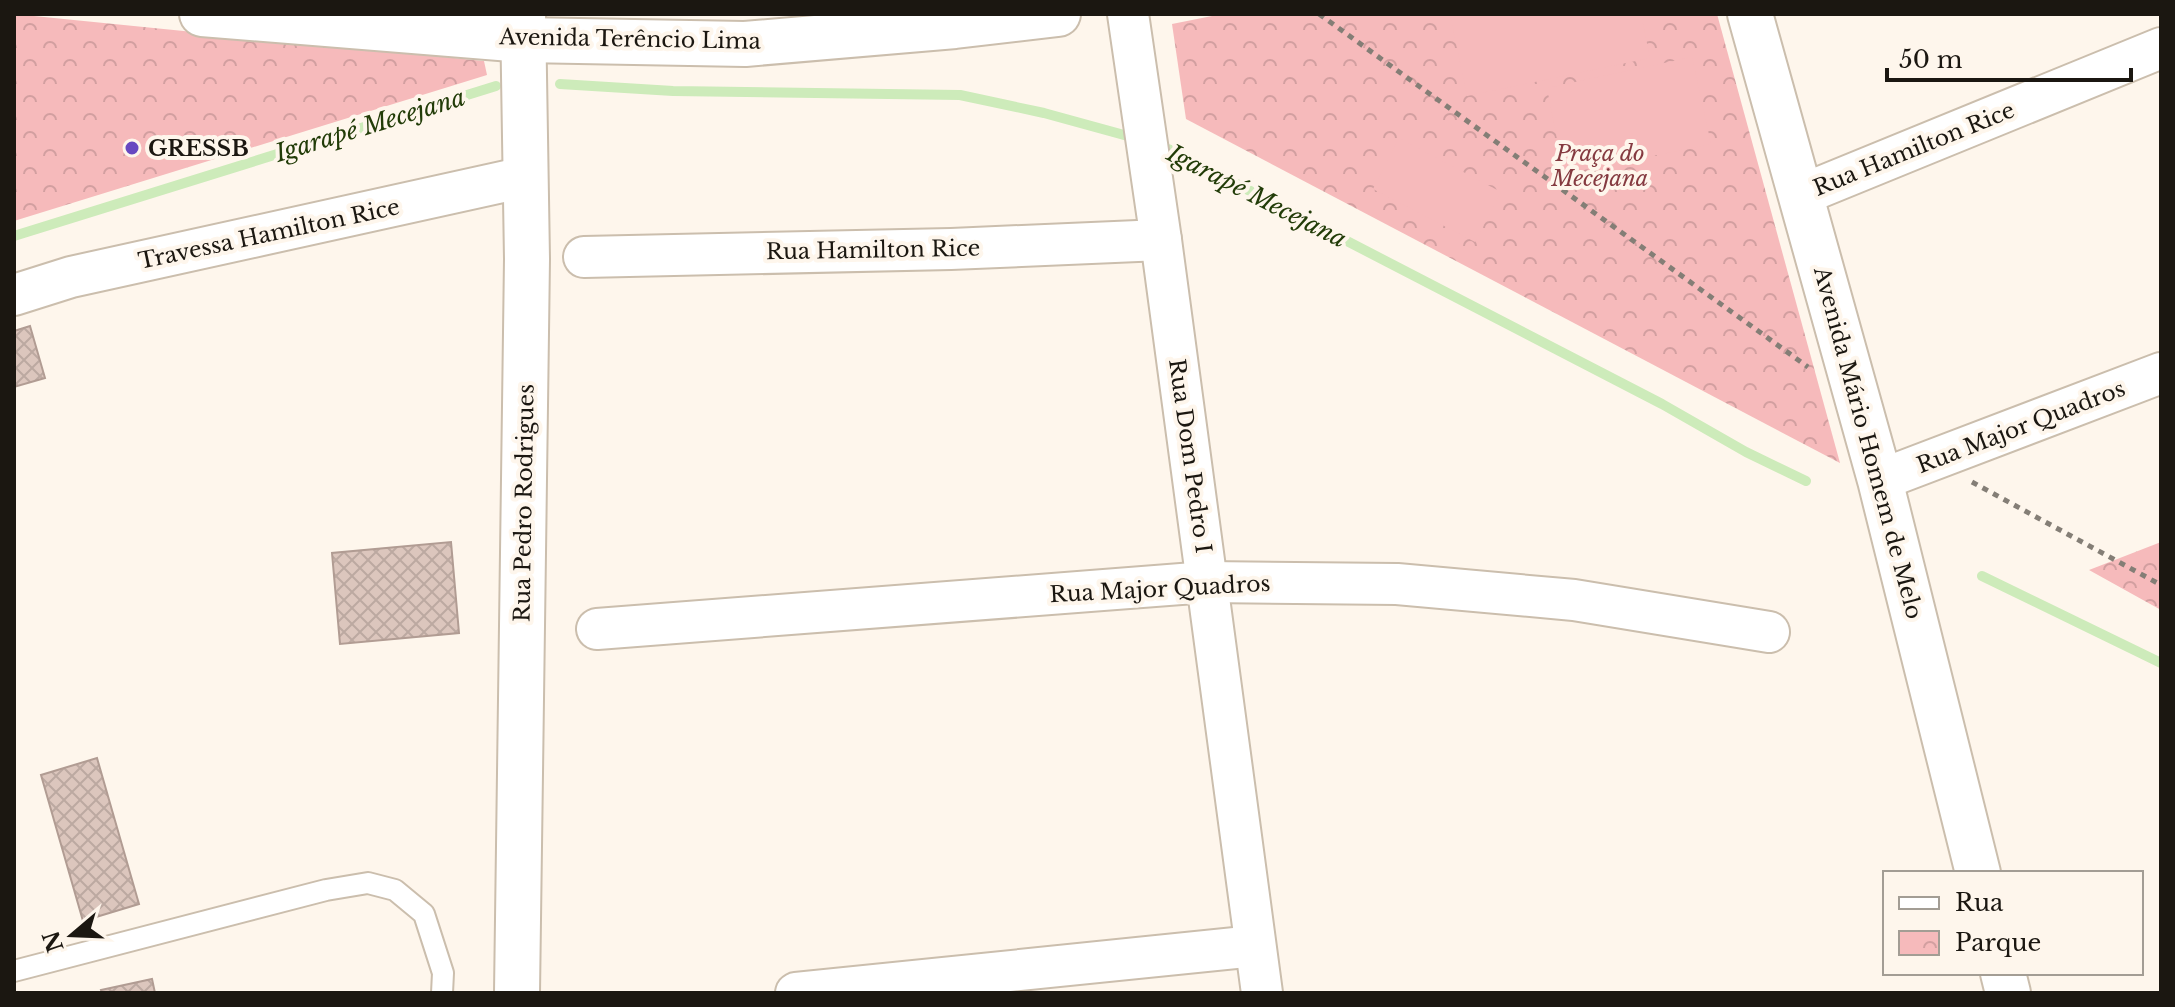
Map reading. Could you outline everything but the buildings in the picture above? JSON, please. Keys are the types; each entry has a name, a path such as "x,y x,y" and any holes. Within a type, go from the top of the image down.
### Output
{"main road":[{"name":"Avenida Terêncio Lima","path":"202,14 523,36 745,44 1058,14"},
{"name":"Avenida Mário Homem de Melo","path":"1750,14 1880,480 1978,871"},
{"name":"Rua Pedro Rodrigues","path":"517,993 527,259 523,36"}],"street":[{"name":"Rua Dom Pedro I","path":"1128,14 1262,993"},
{"name":"Rua Hamilton Rice","path":"1801,195 2161,48"},
{"name":"Travessa Hamilton Rice","path":"14,295 71,277 525,167"},
{"name":"Rua Hamilton Rice","path":"584,257 951,249 1161,240"},
{"name":"Rua Major Quadros","path":"1880,480 2161,373"},
{"name":"Rua Major Quadros","path":"597,629 1207,582 1412,585 1574,600 1769,632"},
{"path":"796,993 1255,946"}],"lane":[{"path":"14,971 326,890 368,883 395,890 424,914 443,973 442,993"}],"path":[{"path":"1319,14 1859,404"},
{"path":"1933,462 2161,585"}],"green space":[{"name":"GRESSB","path":"14,14 484,61 487,75 14,221"},
{"name":"Praça do Mecejana","path":"1222,14 1717,14 1840,463 1186,119 1172,24"},
{"path":"1450,14 1641,14 1650,58 1467,96"},
{"path":"1692,57 1711,144 1564,174 1547,88"},
{"path":"1399,138 1501,192 1475,242 1373,189"},
{"path":"2161,542 2161,610 2089,570"}],"waterway":[{"name":"Igarapé Mecejana","path":"560,84 673,91 960,95 1044,113 1135,138"},
{"name":"Igarapé Mecejana","path":"14,236 496,86"},
{"name":"Igarapé Mecejana","path":"1158,146 1171,150 1806,481"},
{"name":"Igarapé Mecejana","path":"1982,576 2161,663"}],"place":[{"name":"GRESSB","path":"132,148"}]}
